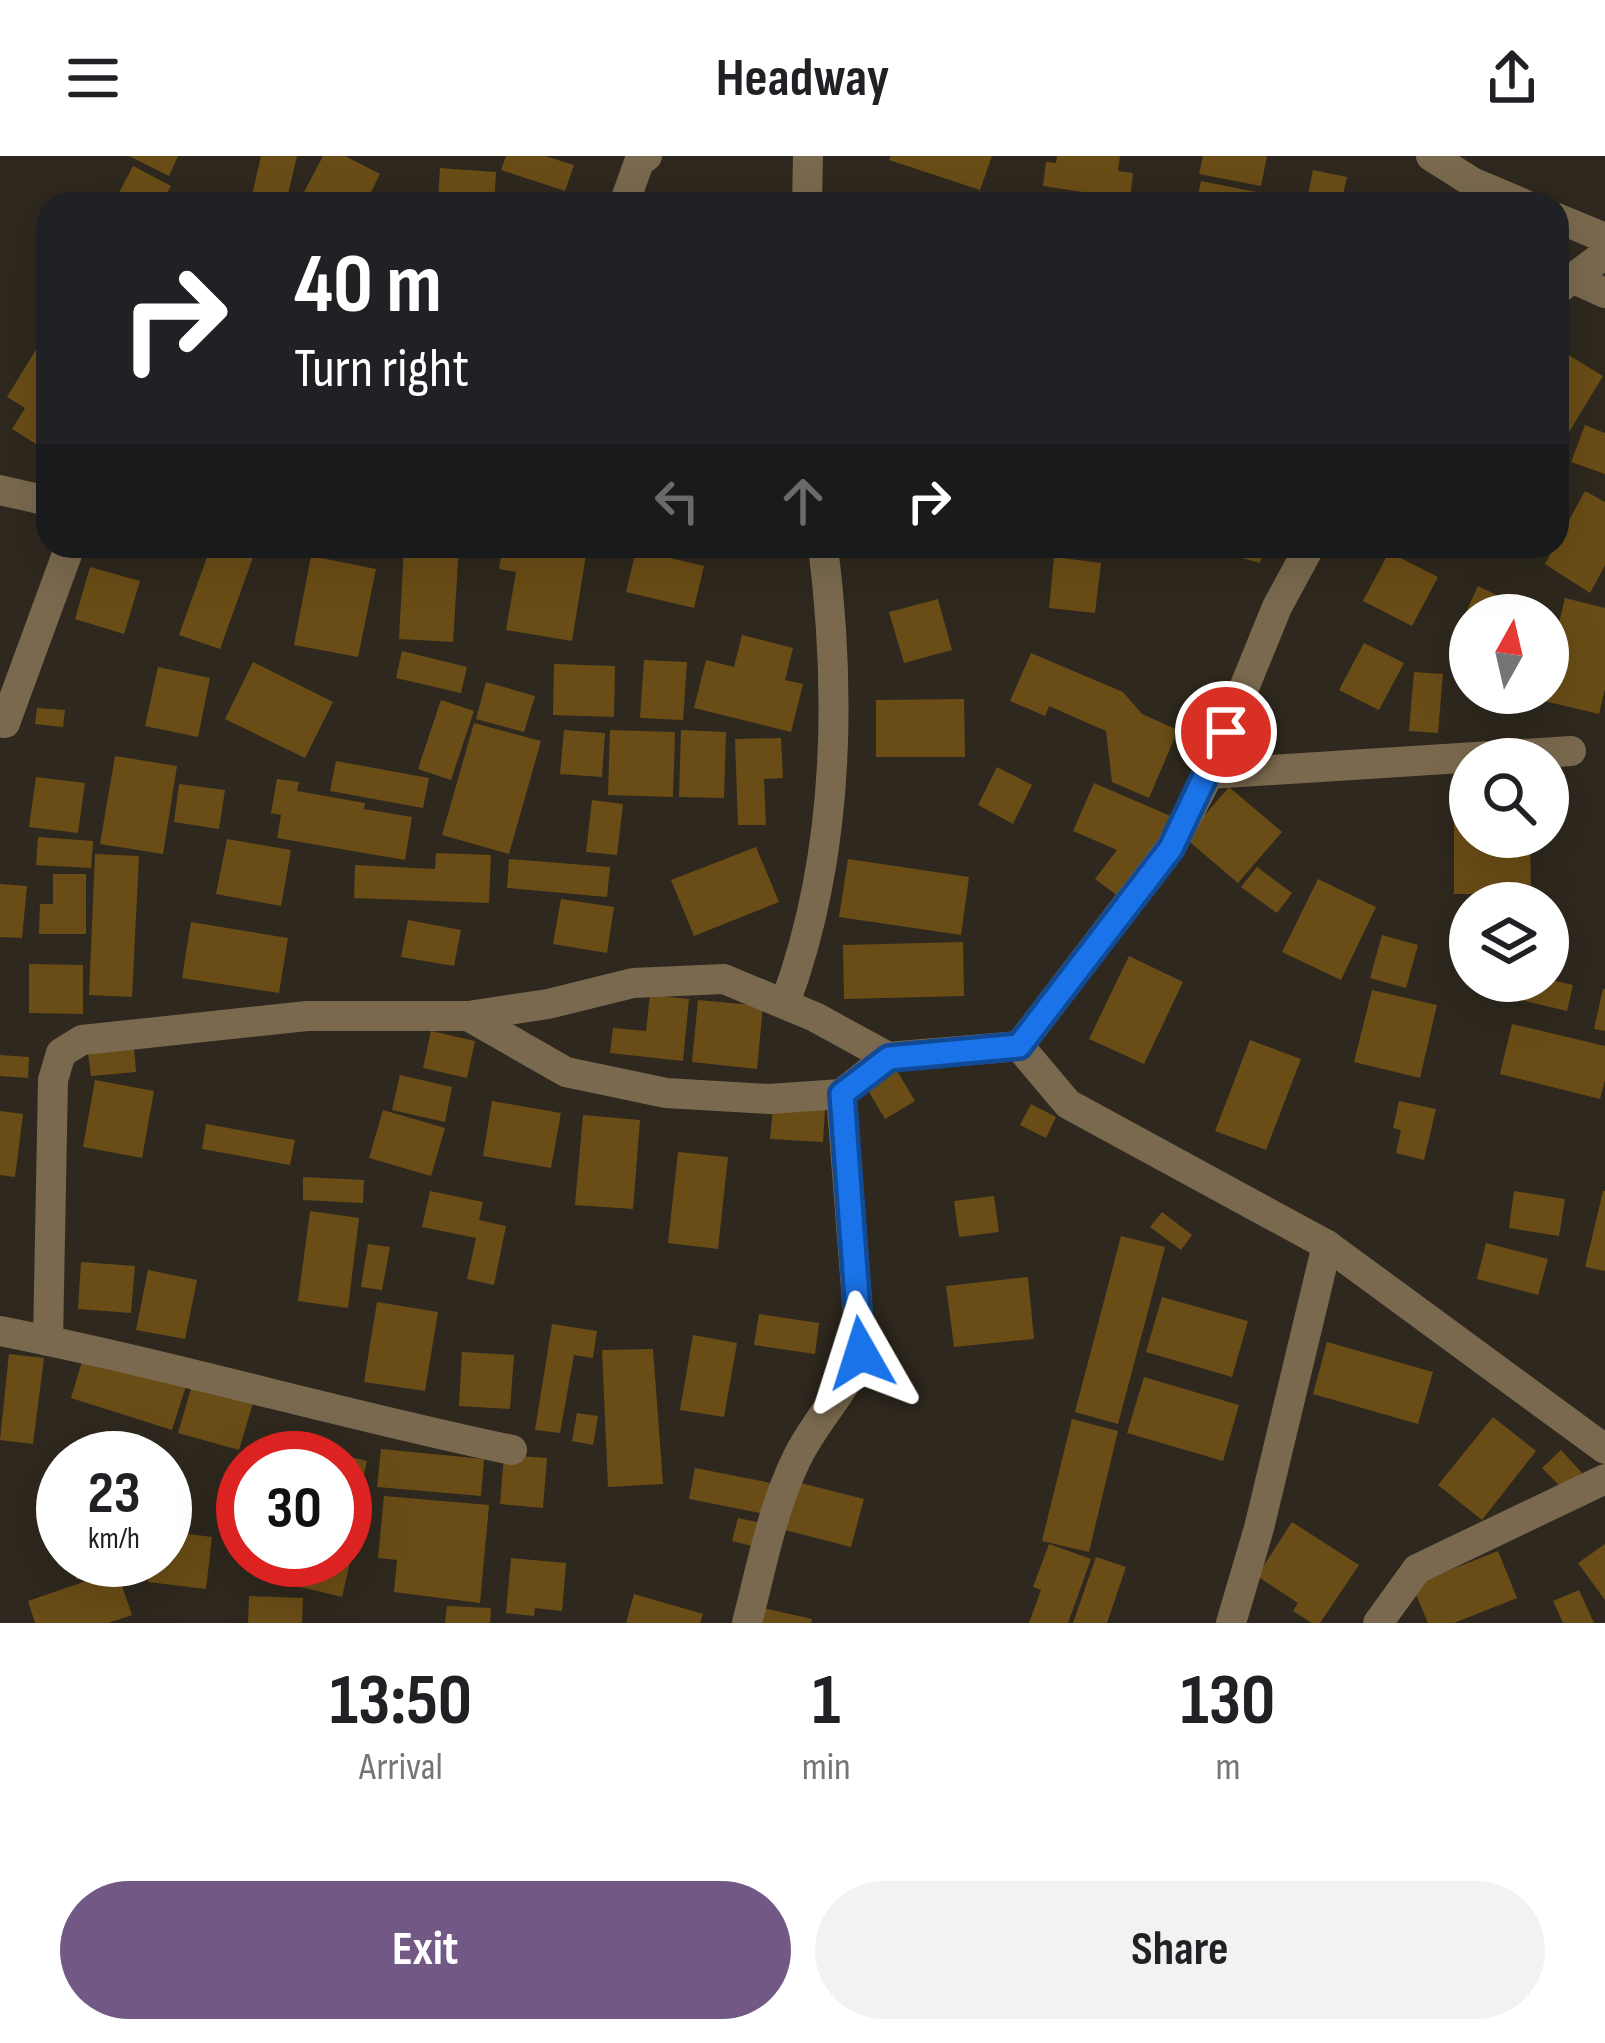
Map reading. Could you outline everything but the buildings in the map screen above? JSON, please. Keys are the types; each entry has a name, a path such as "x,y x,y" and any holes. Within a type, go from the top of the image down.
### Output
{"street":[{"path":"628,192 639,161 647,156"},
{"path":"808,156 808,192"},
{"path":"1431,156 1496,192"},
{"path":"1569,223 1605,238"},
{"path":"1569,281 1605,254"},
{"path":"1569,285 1605,293"},
{"path":"0,490 36,498"},
{"path":"5,723 66,558"},
{"path":"785,1003 807,944 832,804 831,610 824,558"},
{"path":"468,1016 566,1072 666,1094 769,1099 842,1094 889,1058 1019,1046 1171,848 1209,774 1276,607 1303,558"},
{"path":"1209,774 1571,751"},
{"path":"48,1340 53,1080 61,1053 82,1040 308,1016 468,1016 548,1004 633,983 724,979 860,1038 889,1058"},
{"path":"1019,1046 1068,1104 1327,1245 1605,1449"},
{"path":"747,1623 797,1457 850,1380 861,1353 842,1094"},
{"path":"1231,1623 1327,1245"},
{"path":"0,1331 131,1357 378,1422 512,1450"},
{"path":"1378,1623 1417,1569 1605,1479"}],"route":[{"path":"861,1353 842,1094 889,1058 1019,1046 1171,848 1226,732"}]}
